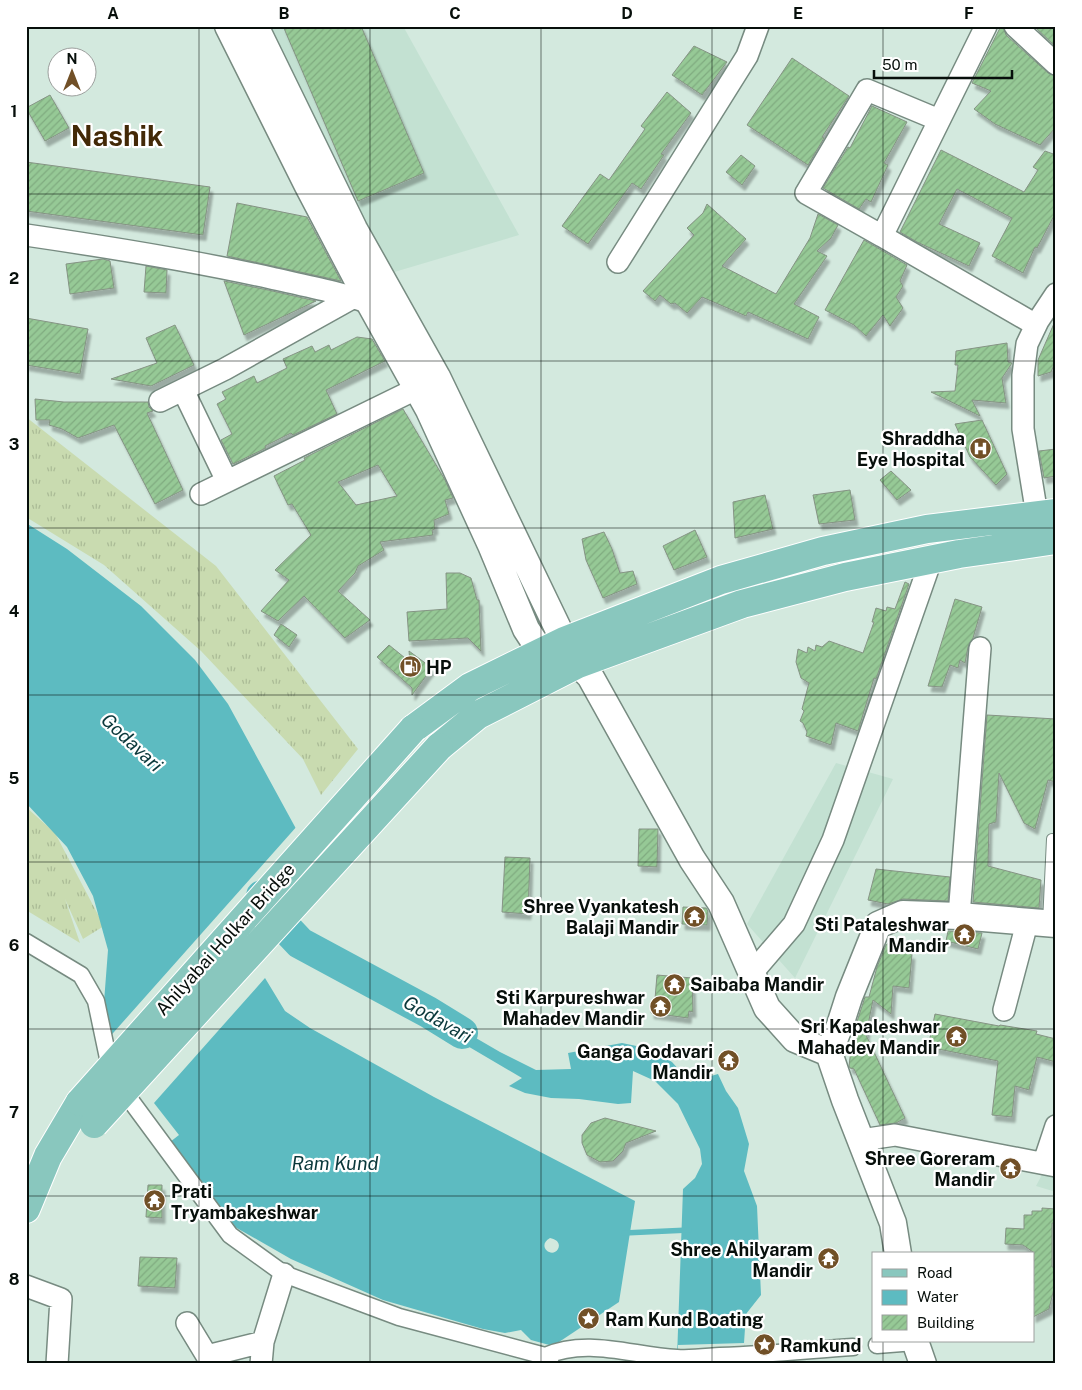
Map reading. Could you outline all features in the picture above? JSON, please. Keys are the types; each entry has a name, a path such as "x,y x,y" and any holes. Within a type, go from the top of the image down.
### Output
{"main road":[{"name":"Ahilyabai Holkar Bridge","path":"87,1113 413,729 470,687 553,646 721,580 823,551 927,530 1046,514"},
{"name":"Ahilyabai Holkar Bridge","path":"87,1113 439,747 478,715 578,664 742,604 846,577 958,554 1056,540"},
{"path":"26,1209 48,1156 87,1113"}],"street":[{"path":"228,26 308,186 362,300 418,388 491,545 526,629 578,664 590,676 692,858 721,903 767,1008 795,1039 828,1052"},
{"path":"254,26 354,229 437,377 553,646"},
{"path":"618,262 747,56 758,26"},
{"path":"882,236 986,26"},
{"path":"1014,26 1056,64"},
{"path":"939,120 867,90 806,193 1036,325"},
{"path":"26,235 224,268 362,300 403,315"},
{"path":"1046,514 1023,429 1023,375 1026,344 1056,294"},
{"path":"160,401 362,300"},
{"path":"201,494 418,388"},
{"path":"183,390 227,481"},
{"path":"752,973 794,924 833,840 931,560"},
{"path":"959,916 980,648"},
{"path":"898,1252 893,1223 828,1052 878,925 903,914 959,916 1044,924 1004,1010"},
{"path":"26,942 81,974 96,1001 108,1058 131,1101 230,1235 284,1274 399,1317 548,1360 556,1351 589,1348 605,1348 677,1358 745,1356 854,1347"},
{"path":"861,1140 895,1135 1050,1164 1056,1126"},
{"path":"261,1364 263,1342 284,1274"},
{"path":"26,1286 61,1299 57,1364"},
{"path":"187,1323 207,1356 263,1342"},
{"path":"877,1345 915,1342 923,1364"}],"lane":[{"path":"1044,924 1052,839"}],"shaded area":[{"path":"268,26 403,26 519,235 391,273"},
{"path":"836,763 893,779 795,978 747,924"},
{"path":"1056,1148 1056,1192 1036,1186"}],"green space":[{"path":"26,417 216,566 358,749 321,795 303,759 201,651 104,565 26,517"},
{"path":"26,807 55,833 104,926 83,939 65,899 80,943 26,910"}],"water":[{"path":"26,523 67,549 141,606 195,660 228,704 324,880 121,1107 104,1002 108,950 93,896 67,847 26,803"},
{"name":"Ram Kund","path":"265,978 285,1011 310,1028 434,1097 635,1201 619,1302 553,1346 531,1340 521,1330 505,1333 483,1329 383,1300 291,1259 235,1227 170,1142 179,1135 154,1103","holes":["550,1238 556,1240 559,1245 558,1249 552,1253 546,1250 544,1244"]},
{"path":"426,1009 500,1052 536,1070 571,1069 568,1053 622,1043 651,1049 672,1062 690,1082 718,1074 726,1091 738,1108 749,1144 744,1171 757,1206 761,1295 746,1314 745,1364 677,1358 683,1189 695,1178 702,1164 700,1149 678,1104 655,1081 633,1071 631,1103 618,1104 579,1099 551,1098 525,1093 509,1086 522,1078 420,1018"}],"pier":[{"path":"298,825 314,857 114,1083 106,1041"},
{"path":"744,1343 745,1364 678,1364 678,1345"}],"building":[{"path":"283,26 361,26 424,173 358,201"},
{"path":"1001,26 1003,26 1006,35 1048,73 1056,76 1056,127 1040,145 995,124 974,109 991,91 972,83"},
{"path":"1034,26 1056,26 1056,47"},
{"path":"694,46 727,62 702,95 672,75"},
{"path":"792,58 849,96 822,137 824,138 808,165 747,125"},
{"path":"667,92 691,113 661,154 664,155 641,189 632,183 588,244 562,226 600,174 609,180 645,129 641,126"},
{"path":"48,96 48,98 52,98 69,128 45,141 26,108"},
{"path":"872,106 907,122 884,163 888,165 871,202 866,199 859,209 823,188 848,147 850,148"},
{"path":"941,150 1024,192 1038,170 1033,167 1045,151 1056,155 1056,212 1037,248 1035,247 1023,273 992,256 1012,218 957,189 939,224 980,243 969,266 900,232"},
{"path":"741,155 755,166 742,185 726,172"},
{"path":"26,162 210,187 203,235 26,211"},
{"path":"237,203 307,217 341,281 227,256"},
{"path":"707,204 746,239 722,266 776,294 810,238 818,214 838,225 831,238 817,251 827,256 794,304 819,317 808,339 748,312 746,316 702,297 687,313 675,303 671,304 660,295 655,301 643,291 694,235 687,228 703,213"},
{"path":"864,240 907,265 900,281 903,286 896,297 903,308 890,326 883,315 866,336 854,325 825,310"},
{"path":"103,259 110,261 114,288 70,294 66,264"},
{"path":"146,266 167,270 166,293 144,292"},
{"path":"224,281 268,290 316,301 244,335"},
{"path":"26,318 88,329 80,374 26,365"},
{"path":"1056,319 1056,360 1051,372 1038,376 1038,360"},
{"path":"175,325 194,365 151,386 111,379 157,363 146,338"},
{"path":"357,337 372,339 385,361 326,390 337,414 293,435 291,433 233,464 221,440 232,434 217,404 226,399 222,392 254,376 257,383 287,368 283,359 312,346 315,352 329,345 331,350"},
{"path":"1007,343 1008,362 1012,363 1002,378 1006,403 972,400 980,416 931,392 955,391 958,365 955,365 956,351"},
{"path":"35,399 64,402 148,402 149,407 153,411 147,413 183,490 155,504 114,425 78,438 62,429 49,425 50,420 36,420"},
{"path":"403,409 445,480 453,498 445,500 449,514 434,520 435,529 432,530 433,535 380,542 384,550 358,566 355,573 338,591 370,620 345,638 304,596 278,621 261,611 289,580 275,570 311,535 292,504 288,505 274,476 305,460 304,458","holes":["378,465 397,496 356,505 338,482"]},
{"path":"982,420 1007,474 996,485 970,457 955,424"},
{"path":"1056,449 1056,476 1044,478 1039,451"},
{"path":"891,471 911,490 897,500 880,480"},
{"path":"850,490 855,520 819,524 813,495"},
{"path":"765,495 773,529 735,538 733,502"},
{"path":"695,530 707,557 674,570 663,546"},
{"path":"604,532 620,573 633,571 637,584 603,598 586,560 582,539"},
{"path":"446,573 460,573 471,578 477,600 479,600 481,651 468,638 409,641 407,612 447,609"},
{"path":"905,582 909,584 876,679 874,678 858,731 836,723 831,745 806,736 807,732 800,721 804,711 802,709 809,683 801,678 796,662 798,649 807,653 808,647 815,651 816,645 822,647 829,641 863,653 874,622 872,622 876,608 886,611 887,607 895,609"},
{"path":"955,599 982,607 973,638 968,647 965,663 960,660 958,668 950,665 942,687 928,686"},
{"path":"281,624 297,635 289,647 274,635"},
{"path":"389,645 410,662 409,651 432,668 412,695 412,688 377,657"},
{"path":"987,715 1056,719 1056,782 1048,780 1035,829 1024,823 999,773 996,822 989,824 988,866 1041,880 1039,908 973,902"},
{"path":"639,829 658,829 657,867 638,866"},
{"path":"505,857 530,858 528,914 502,912"},
{"path":"876,869 950,877 948,901 903,899 888,904 868,900"},
{"name":"Shree Vyankatesh Balaji Mandir","path":"683,907 706,908 708,911 707,925 682,924"},
{"path":"948,931 982,933 978,949 946,941"},
{"path":"890,942 907,944 907,953 912,954 909,988 893,986 891,1014 873,1000 866,1035 905,1118 896,1123 880,1125 854,1069 849,1066 853,1034 865,997 869,997 877,967 886,945"},
{"path":"657,975 692,978 693,1012 689,1011 688,1018 651,1013 653,999 655,999"},
{"path":"935,1014 1037,1031 1036,1034 1056,1039 1056,1062 1037,1057 1029,1090 1015,1086 1012,1117 992,1115 998,1061 928,1047"},
{"path":"605,1118 656,1131 626,1143 623,1151 613,1161 600,1162 587,1155 582,1143 582,1135 591,1123"},
{"name":"Prati Tryambakeshwar","path":"148,1185 162,1185 162,1218 146,1217"},
{"path":"1042,1208 1056,1209 1056,1223 1052,1223 1052,1267 1056,1267 1056,1280 1049,1309 1034,1316 1034,1252 1023,1245 1005,1244 1006,1228 1024,1229 1024,1215 1032,1215 1032,1211 1042,1211"},
{"path":"140,1257 177,1258 175,1288 138,1286"}],"waterway":[{"name":"Godavari","path":"262,896 283,925 300,943 428,1012 462,1033"},
{"path":"624,1233 689,1230"}],"place":[{"name":"Shraddha Eye Hospital","path":"981,448"},
{"name":"HP","path":"410,667"},
{"name":"Shree Vyankatesh Balaji Mandir","path":"695,916"},
{"name":"Sti Pataleshwar Mandir","path":"965,934"},
{"name":"Saibaba Mandir","path":"674,984"},
{"name":"Sti Karpureshwar Mahadev Mandir","path":"661,1007"},
{"name":"Sri Kapaleshwar Mahadev Mandir","path":"956,1036"},
{"name":"Ganga Godavari Mandir","path":"729,1061"},
{"name":"Shree Goreram Mandir","path":"1011,1168"},
{"name":"Prati Tryambakeshwar","path":"155,1201"},
{"name":"Shree Ahilyaram Mandir","path":"829,1259"},
{"name":"Ram Kund Boating","path":"589,1319"},
{"name":"Ramkund","path":"764,1345"}],"district":[{"name":"Nashik","path":"117,135"}]}
